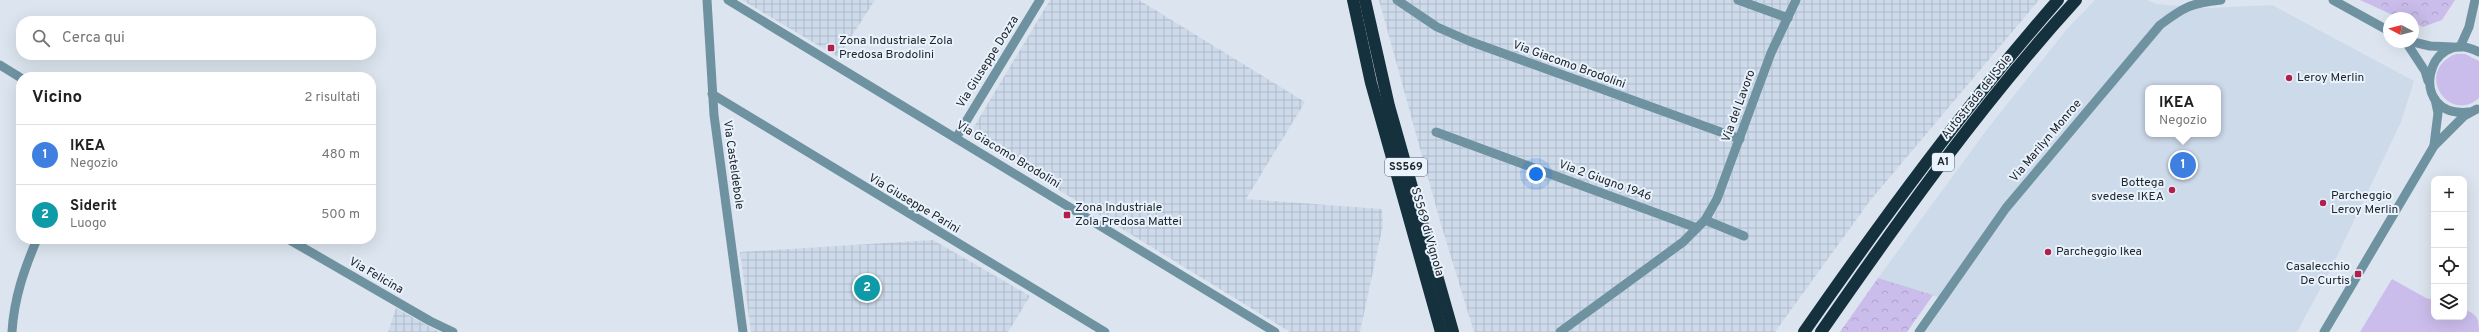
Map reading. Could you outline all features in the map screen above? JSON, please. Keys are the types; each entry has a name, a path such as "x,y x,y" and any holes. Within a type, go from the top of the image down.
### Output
{"highway":[{"name":"SS569 di Vignola","path":"1365,0 1389,106 1453,332"},
{"name":"Autostrada del Sole","path":"1804,332 1884,218 1950,130 2001,65 2058,0"},
{"name":"Autostrada del Sole","path":"1821,332 1939,166 2014,72 2076,0"},
{"name":"SS569 di Vignola","path":"1353,4 1370,83 1441,332"}],"street":[{"name":"Via Casteldebole","path":"706,0 712,94 743,332"},
{"name":"Via Giacomo Brodolini","path":"728,0 1275,332"},
{"name":"Via Giuseppe Dozza","path":"956,138 1040,0"},
{"name":"Via Giacomo Brodolini","path":"1397,0 1437,27 1470,41 1740,139"},
{"path":"1738,0 1788,18"},
{"name":"Via del Lavoro","path":"1560,332 1683,242 1705,220 1717,199 1771,53 1796,0"},
{"name":"Via Marilyn Monroe","path":"1919,332 2006,208 2160,25 2178,11 2196,2 2221,0"},
{"path":"2430,87 2429,76 2437,58 2458,47 2469,27 2474,0"},
{"path":"2478,0 2479,7"},
{"path":"2333,1 2383,28"},
{"path":"2419,43 2430,46 2458,47 2479,52"},
{"path":"2410,48 2425,71 2435,99 2438,113 2434,146"},
{"path":"0,65 16,75"},
{"name":"Via Giuseppe Parini","path":"712,94 1104,332"},
{"path":"2435,99 2442,106 2459,113 2478,108"},
{"path":"2324,332 2434,146 2464,116 2478,108"},
{"name":"Via 2 Giugno 1946","path":"1436,132 1697,228"},
{"path":"1705,220 1744,236"},
{"path":"12,332 14,308 21,277 36,244"},
{"name":"Via Felicina","path":"297,244 430,321 453,332"}],"shaded area":[{"path":"742,0 875,0 838,57"},
{"path":"1050,0 1139,0 1305,102 1246,199 1382,209 1383,225 1360,332 1290,332 969,135"},
{"path":"1379,0 2039,0 1869,202 1775,332 1474,332 1440,221"},
{"path":"2095,0 2147,0 2156,4 2208,8 2272,5 2414,81 2401,122 2332,267 2297,332 1925,332 1947,300 1878,278 1988,128 2067,29"},
{"path":"933,240 1030,296 1008,332 751,332 740,252"},
{"path":"396,308 439,332 388,332"}],"green space":[{"path":"2360,0 2455,0 2442,20 2423,27 2419,25 2419,12 2386,12"},
{"path":"2456,54 2465,54 2479,61 2479,98 2468,105 2457,105 2447,100 2440,92 2436,83 2437,72 2443,62"},
{"path":"1878,278 1933,295 1907,332 1840,332"},
{"path":"2392,279 2431,299 2431,320 2467,320 2467,310 2472,313 2478,320 2479,332 2360,332"}],"place":[{"name":"Zona Industriale Zola Predosa Brodolini","path":"831,48"},
{"name":"Leroy Merlin","path":"2289,78"},
{"name":"IKEA","path":"2183,165"},
{"name":"Bottega svedese IKEA","path":"2172,190"},
{"name":"Parcheggio Leroy Merlin","path":"2323,203"},
{"name":"Zona Industriale Zola Predosa Mattei","path":"1067,215"},
{"name":"Parcheggio Ikea","path":"2048,252"},
{"name":"Casalecchio De Curtis","path":"2358,274"},
{"name":"Siderit","path":"867,288"}]}
